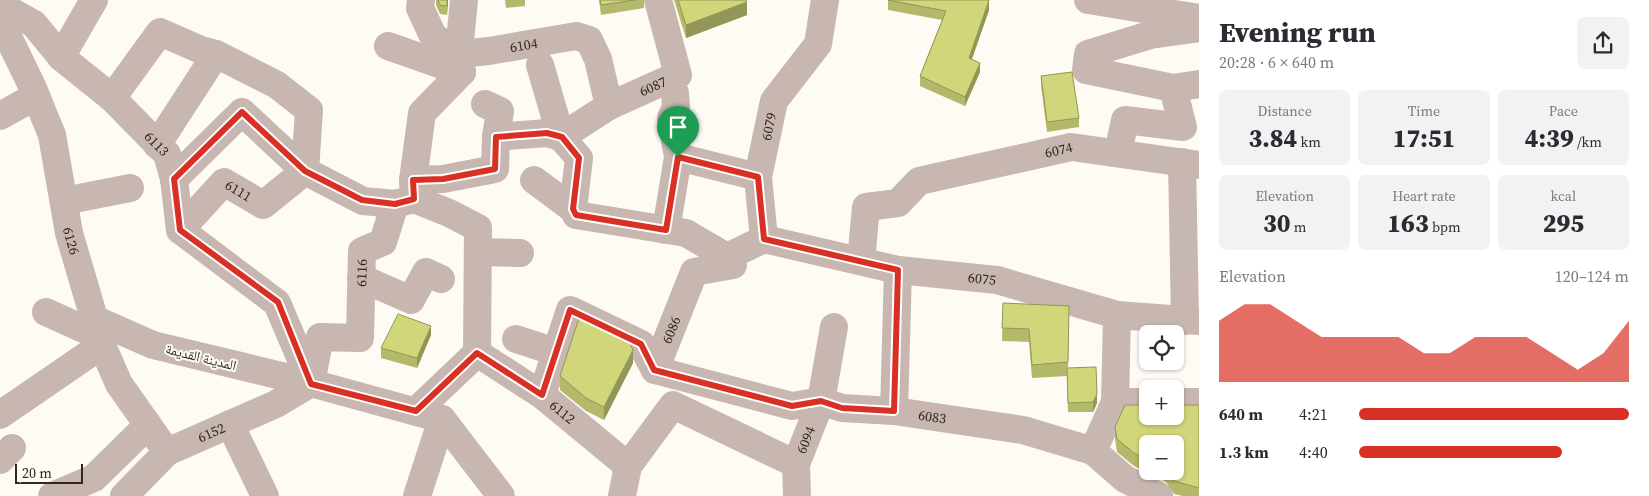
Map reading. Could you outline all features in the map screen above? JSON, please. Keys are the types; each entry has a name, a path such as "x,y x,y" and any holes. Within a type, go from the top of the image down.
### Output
{"street":[{"path":"61,57 94,0"},
{"path":"421,0 420,8 433,36 460,63"},
{"path":"407,194 422,113 460,63 464,0"},
{"name":"6087","path":"562,137 609,106 678,75 658,0"},
{"name":"6079","path":"764,239 758,177 774,101 818,44 825,0"},
{"path":"1088,0 1199,18"},
{"name":"6113","path":"0,5 34,24 61,57 112,98 167,154 174,179 180,230"},
{"name":"6126","path":"0,20 52,135 69,233 98,333 119,384 167,452"},
{"path":"1199,28 1150,35 1088,54 1086,70 1172,88 1199,84"},
{"path":"112,98 160,32 201,50 216,54 277,85 309,110 305,171"},
{"name":"6104","path":"460,63 489,51 576,36 588,40 598,59 609,106"},
{"path":"388,46 460,63"},
{"path":"157,145 216,54"},
{"path":"540,65 562,137 579,158 573,209"},
{"path":"1118,153 1125,120 1183,127 1172,88"},
{"path":"666,230 678,157 671,118 676,107 675,93"},
{"path":"0,116 36,96"},
{"path":"174,179 242,112 305,171 362,200 407,194 443,179 495,169 496,137 500,111 485,104"},
{"path":"496,137 547,133 562,137"},
{"name":"6074","path":"861,261 866,207 898,203 919,181 1071,147 1191,164"},
{"path":"678,157 758,177"},
{"path":"1191,164 1192,321"},
{"name":"6111","path":"180,230 224,182 263,205 305,171"},
{"path":"443,179 449,213"},
{"path":"534,180 573,209 576,215 686,233 727,257"},
{"path":"64,201 130,188"},
{"path":"407,194 478,228 477,353 416,411"},
{"name":"6116","path":"311,384 320,337 360,338 362,251 383,242 407,194"},
{"path":"180,230 278,302 311,384 442,419 501,496"},
{"name":"6075","path":"764,239 898,270 997,280 1117,315 1192,321"},
{"name":"6086","path":"654,370 694,272 733,265 727,257 764,239"},
{"path":"478,252 520,253"},
{"path":"894,411 898,270"},
{"path":"361,278 411,300 426,272 441,279"},
{"name":"6086","path":"542,395 570,310 641,344 654,370"},
{"name":"المدينة القديمة","path":"46,312 98,333 311,384"},
{"path":"1093,451 1115,402 1117,315"},
{"name":"6094","path":"797,496 796,464 821,401 834,327"},
{"path":"0,415 98,333"},
{"path":"516,339 556,352"},
{"name":"6112","path":"477,353 542,395 628,466"},
{"name":"6083","path":"654,370 792,406 821,401 842,408 894,411 1023,430 1093,451 1125,479 1159,496"},
{"name":"6152","path":"124,496 167,452 276,404 311,384"},
{"path":"1115,402 1139,402"},
{"path":"1184,402 1199,402"},
{"path":"622,496 628,466 673,405 796,464"},
{"path":"417,496 442,419"},
{"path":"230,424 264,496"},
{"path":"52,496 94,478 148,425"}],"building":[{"path":"438,0 447,0 447,6 440,5"},
{"path":"600,0 635,0 601,5"},
{"path":"678,0 746,0 747,2 686,25"},
{"path":"888,0 989,0 969,58 980,63 965,97 920,76 946,11"},
{"path":"1072,72 1079,118 1047,122 1041,76"},
{"path":"1003,303 1069,306 1068,362 1032,365 1029,329 1002,328"},
{"path":"398,314 431,326 417,358 381,348"},
{"path":"579,318 630,343 633,350 604,407 586,398 560,376"},
{"path":"1096,367 1097,394 1093,402 1068,403 1067,368"},
{"path":"1125,405 1139,405 1139,425 1184,425 1184,405 1199,405 1199,488 1173,480 1184,480 1184,435 1139,435 1139,456 1117,439 1115,427"}],"route":[{"path":"242,112 305,171 362,200 395,204 414,199 413,180 443,179 495,169 496,137 547,133 562,137 579,158 573,209 576,215 666,230 678,157 758,177 764,239 898,270 894,411 842,408 821,401 792,406 654,370 641,344 570,310 542,395 477,353 416,411 311,384 278,302 180,230 174,179 242,112"}]}
